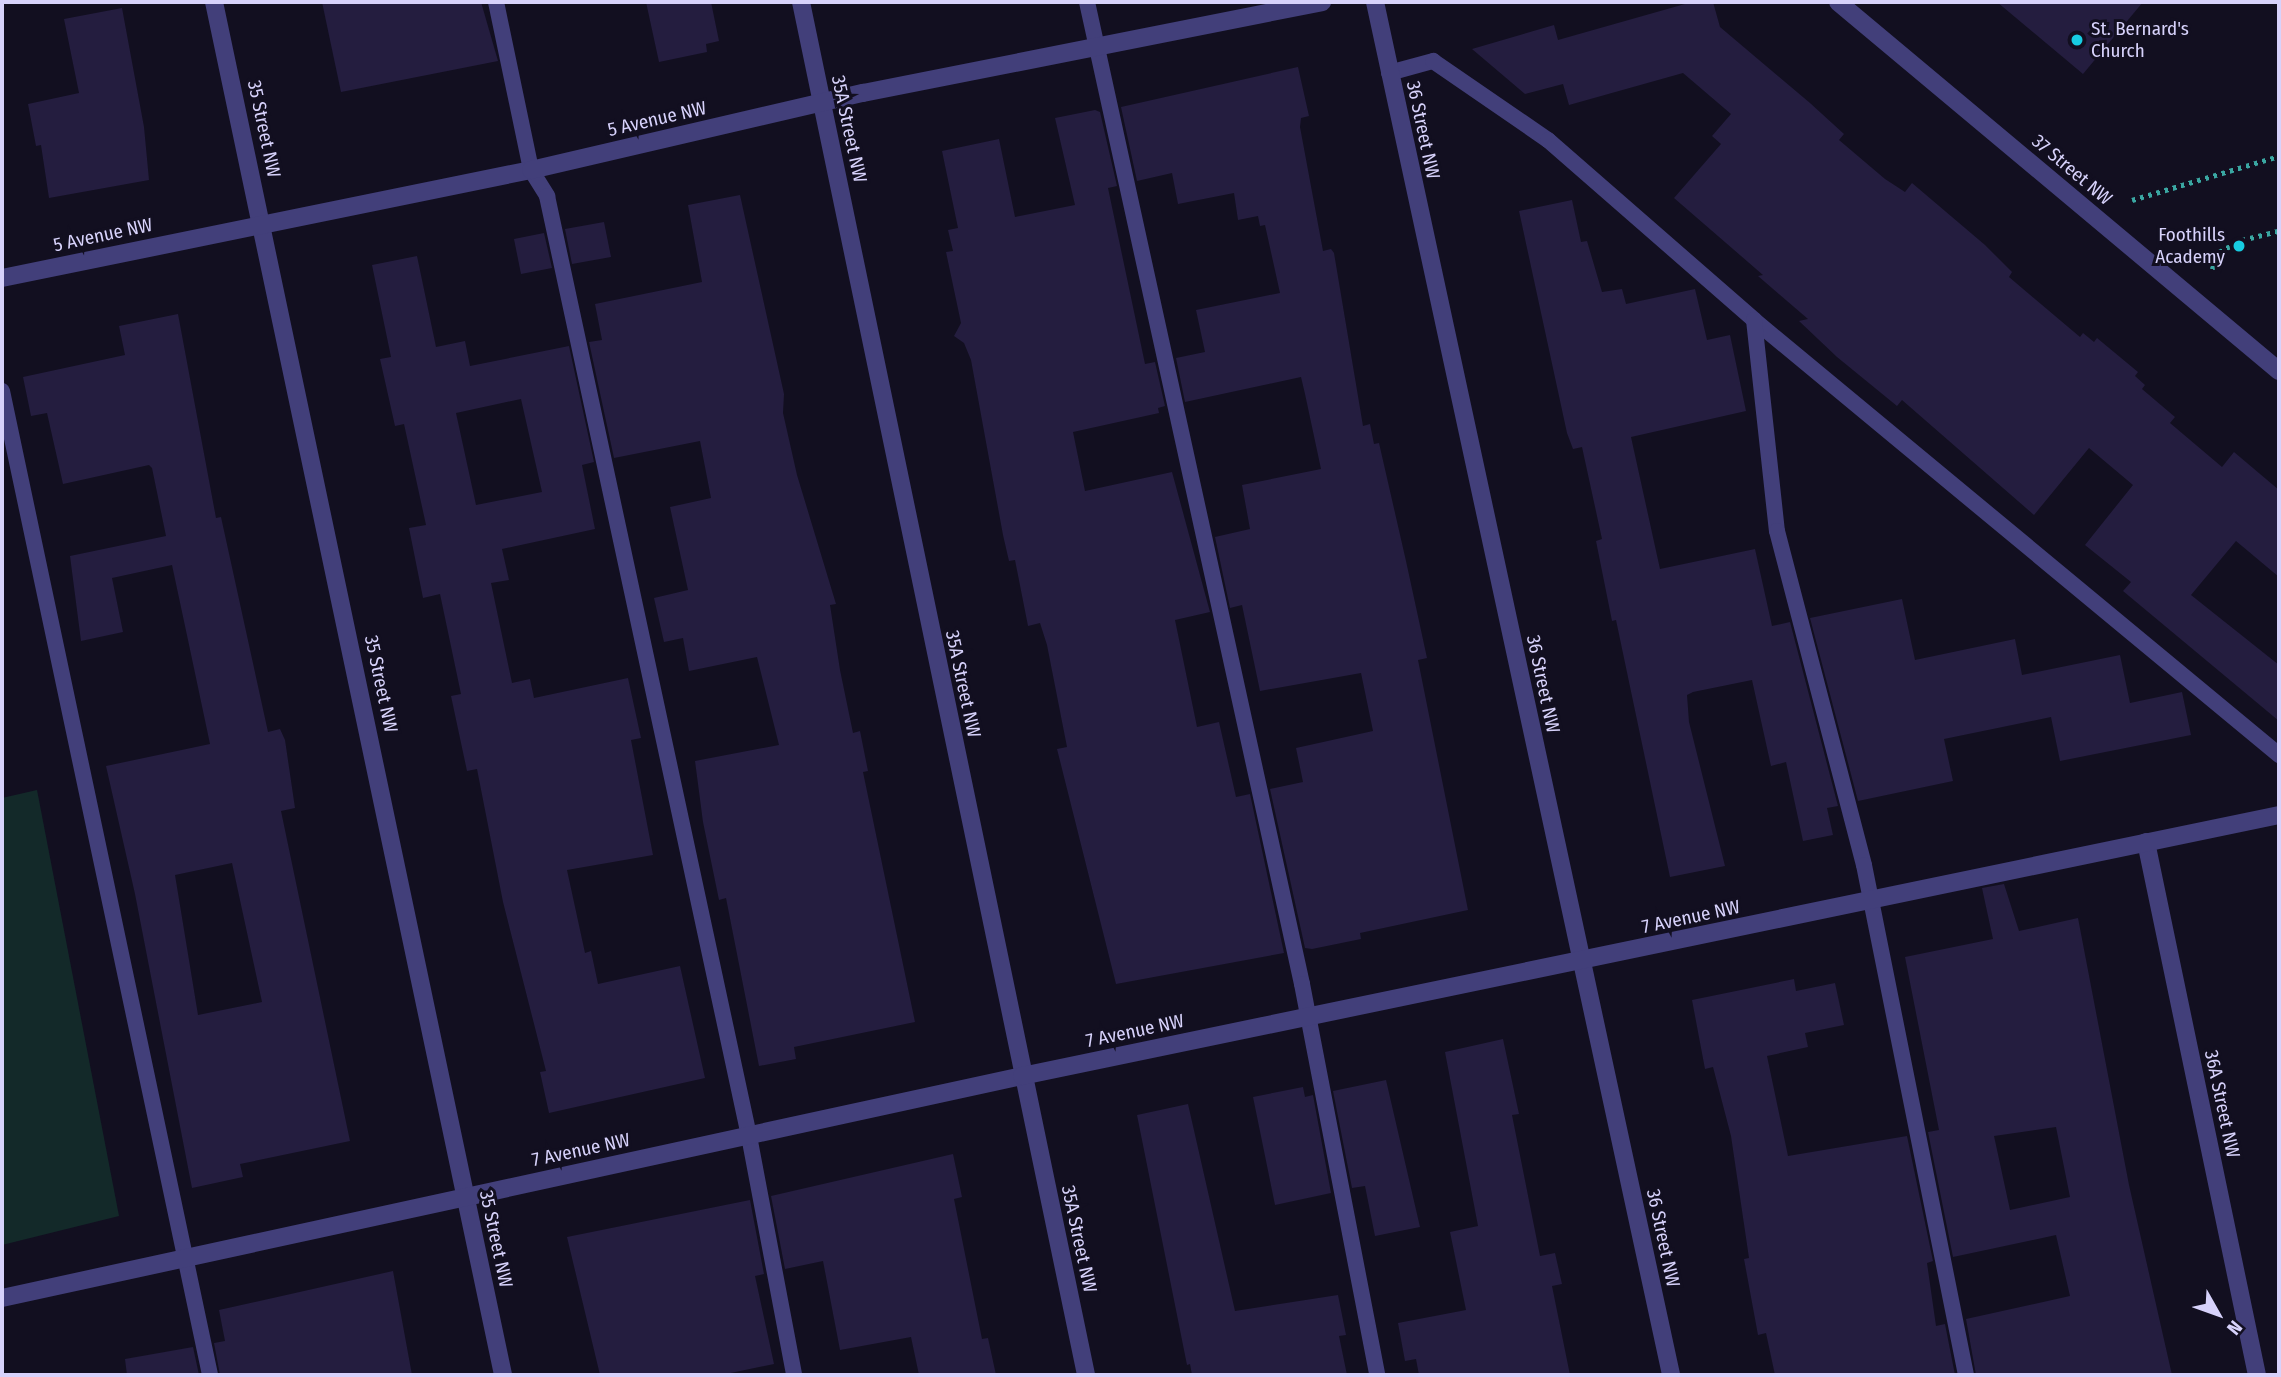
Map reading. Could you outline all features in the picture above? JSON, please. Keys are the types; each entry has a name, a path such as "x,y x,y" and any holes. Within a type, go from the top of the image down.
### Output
{"street":[{"name":"35 Street NW","path":"215,2 503,1375"},
{"name":"35A Street NW","path":"801,2 1086,1375"},
{"name":"5 Avenue NW","path":"2,278 531,170 822,102 1319,2"},
{"name":"36 Street NW","path":"1375,2 1671,1375"},
{"name":"37 Street NW","path":"1838,2 2279,371"},
{"name":"7 Avenue NW","path":"2,1298 1022,1076 2279,815"},
{"name":"36A Street NW","path":"2146,842 2257,1375"}],"lane":[{"path":"496,2 531,170 547,196 749,1136 794,1375"},
{"path":"1087,2 1099,47 1309,1017 1377,1375"},
{"path":"1389,73 1433,61 1491,98 1548,140 1754,320 2279,755"},
{"path":"1754,320 1777,531 1872,900 1966,1375"},
{"path":"2,391 210,1375"}],"path":[{"path":"2132,200 2279,156"},
{"path":"2212,269 2219,252 2242,240 2279,231"}],"green space":[{"path":"37,790 119,1216 2,1245 2,798"}],"building":[{"path":"322,2 481,2 498,61 341,92"},
{"path":"646,2 711,2 719,41 706,44 707,52 659,62"},
{"path":"1692,2 1713,2 1720,27 1844,134 1839,140 1885,179 1905,192 1912,183 1985,245 2012,272 2009,277 2080,337 2083,333 2094,342 2097,338 2138,372 2135,376 2145,385 2142,389 2175,417 2170,423 2222,467 2234,452 2279,490 2279,577 2236,541 2191,595 2279,665 2279,721 2123,591 2131,582 2085,545 2133,485 2089,448 2034,515 1902,400 1897,406 1837,357 1799,321 1808,319 1758,276 1763,275 1674,198 1721,144 1712,136 1731,114 1683,73 1569,105 1563,84 1525,94 1472,49 1554,25 1558,40"},
{"name":"St. Bernard's Church","path":"1997,2 2143,2 2083,74"},
{"path":"122,8 144,127 149,180 49,198 41,145 36,146 28,104 79,93 64,19"},
{"path":"1298,67 1309,116 1301,118 1300,127 1323,251 1331,249 1334,253 1363,426 1370,424 1374,444 1379,443 1406,561 1427,658 1418,660 1468,910 1360,933 1361,939 1312,949 1305,948 1270,789 1303,782 1296,748 1373,731 1361,673 1260,691 1242,605 1230,608 1215,537 1250,529 1242,485 1321,469 1305,394 1301,377 1185,402 1176,358 1205,352 1196,310 1280,293 1265,225 1260,226 1258,216 1238,220 1234,193 1178,204 1172,173 1137,181 1121,107"},
{"path":"1095,110 1100,112 1117,186 1108,188 1145,364 1155,362 1165,406 1158,408 1159,413 1073,432 1085,491 1172,472 1210,612 1175,620 1197,727 1219,722 1236,797 1250,794 1284,953 1116,984 1057,749 1067,747 1047,645 1040,623 1028,626 1015,560 1009,561 1003,535 971,360 964,343 954,336 961,323 946,252 953,251 948,230 958,228 942,151 999,139 1015,217 1075,205 1055,118"},
{"path":"740,195 784,394 783,413 797,475 836,604 830,605 840,670 853,733 860,731 868,771 863,772 915,1022 794,1047 796,1059 759,1066 726,898 719,900 703,822 695,761 779,745 757,657 689,671 683,638 664,642 654,598 688,590 670,507 711,498 700,441 614,458 589,342 602,340 595,304 702,282 688,205"},
{"path":"1572,200 1581,242 1587,241 1602,292 1622,289 1626,304 1695,289 1707,340 1730,335 1746,411 1631,437 1660,569 1755,549 1772,626 1790,622 1838,806 1827,808 1833,835 1803,841 1786,762 1771,766 1752,680 1693,692 1687,695 1689,722 1725,866 1670,877 1616,620 1612,621 1596,541 1602,539 1582,447 1573,449 1567,433 1519,211"},
{"path":"604,222 611,257 572,264 565,229"},
{"path":"544,233 552,268 521,274 514,239"},
{"path":"417,256 436,347 465,341 470,366 569,346 594,462 582,465 595,529 502,549 509,580 491,583 512,683 530,679 534,698 628,678 641,738 631,740 653,855 567,870 585,953 591,951 598,984 680,966 705,1078 549,1113 540,1072 546,1071 503,902 477,769 467,771 451,696 461,694 440,594 423,598 409,528 426,525 404,424 395,426 380,359 391,357 372,265","holes":["521,399 542,492 476,505 456,413"]},
{"path":"178,314 216,518 221,517 268,732 280,729 285,740 295,808 281,811 350,1141 240,1164 243,1177 192,1188 135,894 106,766 210,744 172,565 112,578 123,632 81,641 70,556 166,536 152,468 149,465 63,484 47,413 31,416 23,377 125,355 119,326","holes":["232,863 262,1002 198,1015 175,875"]},
{"path":"1902,599 1915,660 2015,639 2022,675 2120,655 2130,703 2182,692 2191,735 2060,761 2051,717 1944,739 1953,781 1858,801 1810,618"},
{"path":"2004,884 2019,931 2078,918 2129,1185 2172,1375 1976,1375 1966,1319 2070,1296 2056,1235 1953,1257 1928,1132 1939,1130 1905,957 1993,939 1982,888","holes":["2056,1127 2070,1197 2010,1210 1994,1136"]},
{"path":"1794,979 1796,991 1835,983 1844,1025 1805,1033 1808,1047 1767,1056 1788,1156 1907,1136 1933,1261 1927,1263 1936,1326 1945,1324 1955,1375 1775,1375 1766,1333 1758,1335 1744,1259 1749,1258 1731,1136 1713,1067 1705,1069 1692,1000"},
{"path":"1503,1039 1519,1114 1512,1115 1540,1256 1555,1253 1562,1284 1552,1286 1570,1375 1419,1375 1416,1359 1405,1361 1398,1323 1466,1310 1450,1232 1478,1226 1445,1052"},
{"path":"1386,1080 1420,1227 1375,1236 1365,1186 1352,1188 1333,1091"},
{"path":"1303,1087 1305,1097 1313,1095 1331,1193 1275,1205 1253,1097"},
{"path":"1188,1104 1235,1311 1338,1295 1346,1335 1339,1336 1347,1375 1192,1375 1190,1364 1187,1365 1137,1115"},
{"path":"953,1154 962,1197 954,1199 982,1339 988,1338 996,1375 919,1375 911,1337 840,1350 823,1261 785,1269 771,1196"},
{"path":"750,1200 764,1274 755,1276 774,1364 721,1375 600,1375 567,1237"},
{"path":"393,1271 412,1375 220,1375 214,1343 225,1341 219,1310"},
{"path":"193,1347 199,1375 127,1375 125,1359"}],"place":[{"name":"St. Bernard's Church","path":"2077,40"},
{"name":"Foothills Academy","path":"2239,246"}]}
